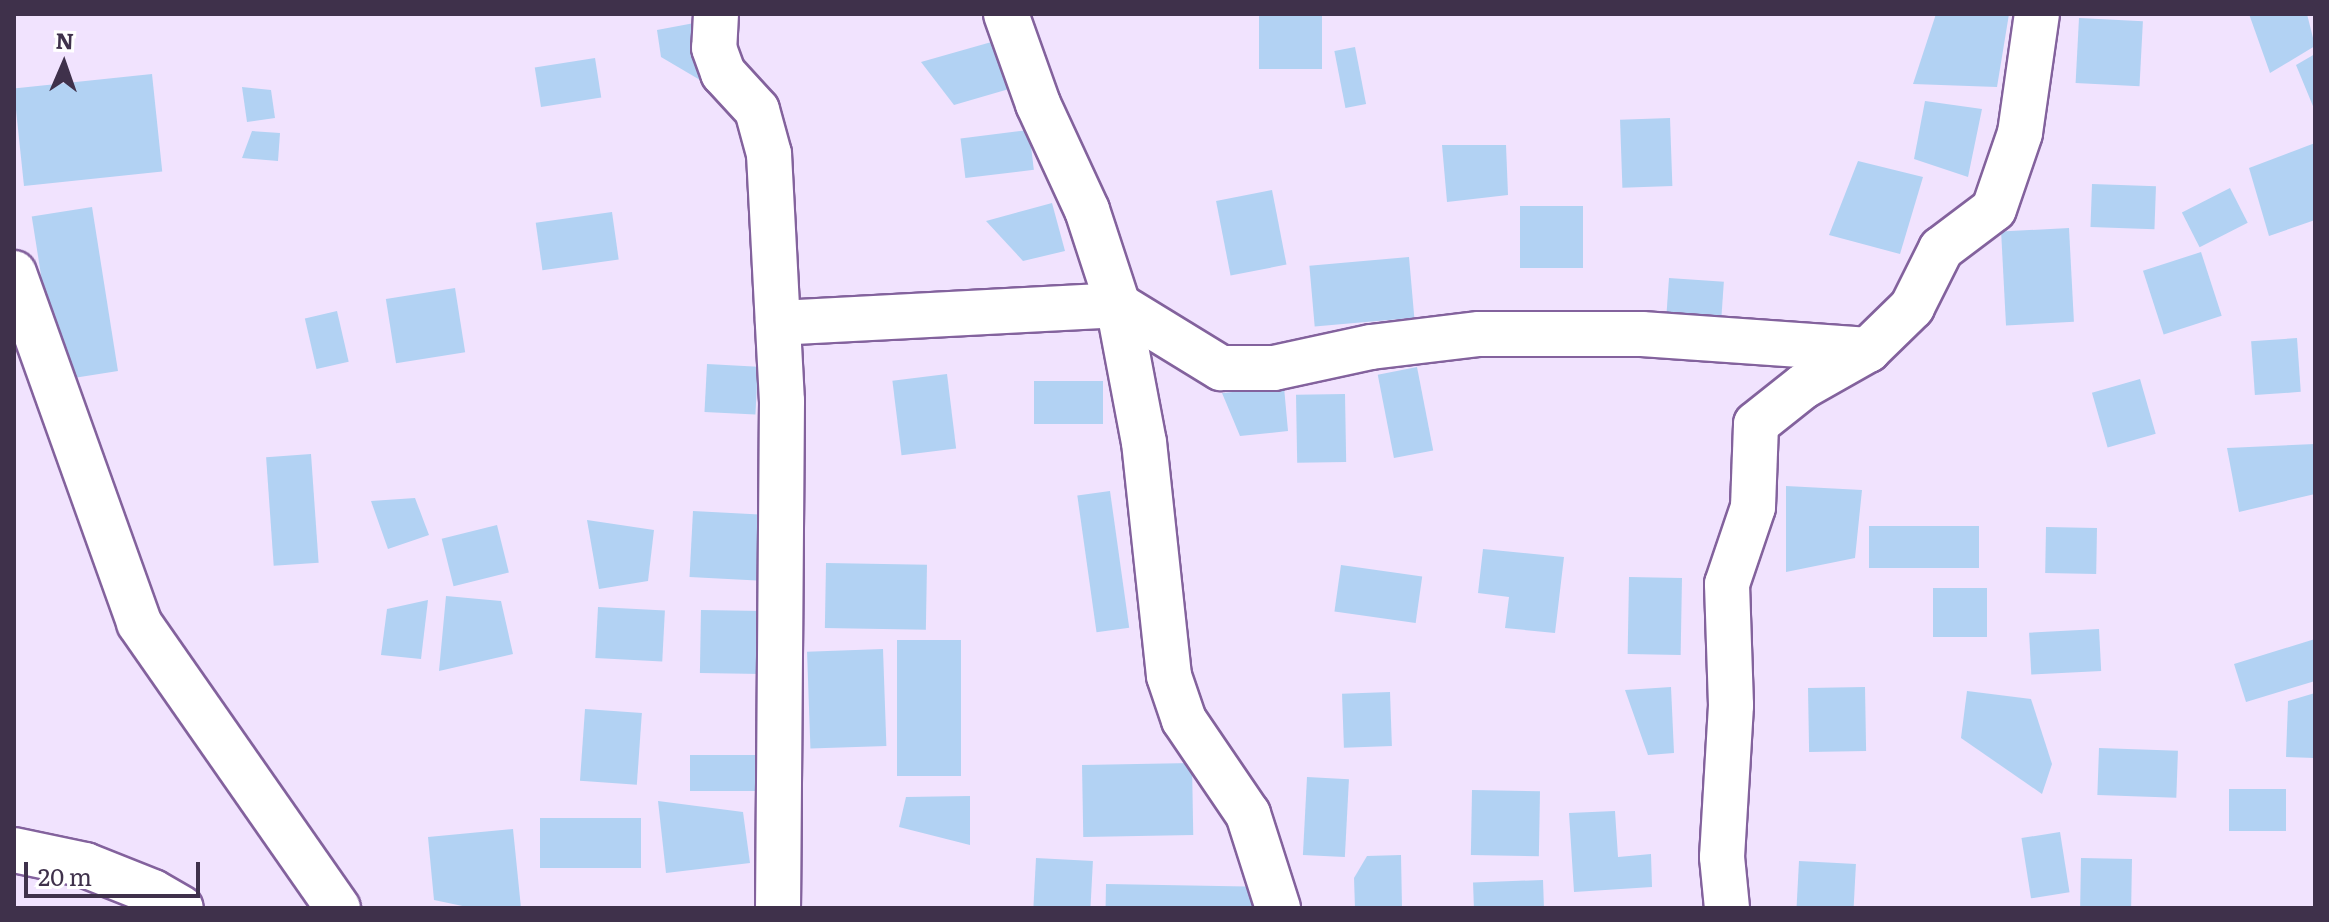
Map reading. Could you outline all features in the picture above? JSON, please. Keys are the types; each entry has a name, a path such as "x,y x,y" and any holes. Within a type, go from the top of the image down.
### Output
{"street":[{"path":"716,14 714,48 723,73 757,110 769,154 782,401 778,908"},
{"path":"1727,908 1722,857 1731,705 1727,584 1753,507 1756,424 1804,386 1868,350 1912,307 1941,249 1994,209 2020,133 2037,14"},
{"path":"1015,16 1038,104 1087,210 1118,305 1144,442 1169,676 1184,720 1248,814 1278,908"},
{"path":"14,273 139,623 338,908"},
{"path":"778,323 1118,305 1221,368 1274,368 1371,347 1479,334 1642,334 1868,350"},
{"path":"14,850 85,865 153,892 181,908"}],"building":[{"path":"1259,14 1322,14 1322,69 1259,69"},
{"path":"1936,14 2009,14 1997,87 1913,84"},
{"path":"2249,14 2307,14 2315,46 2270,73"},
{"path":"2079,18 2143,21 2140,86 2076,83"},
{"path":"705,21 717,90 661,57 657,30"},
{"path":"995,41 1009,89 954,105 921,62"},
{"path":"1355,47 1366,104 1345,108 1334,51"},
{"path":"2315,54 2315,111 2296,65"},
{"path":"595,58 601,98 541,107 535,68"},
{"path":"152,74 162,171 24,186 14,89"},
{"path":"242,87 271,90 275,118 247,122"},
{"path":"1925,101 1982,109 1968,177 1914,159"},
{"path":"1670,118 1672,186 1622,188 1620,120"},
{"path":"1029,130 1034,170 965,178 961,138"},
{"path":"252,131 280,133 278,161 242,158"},
{"path":"2315,143 2315,220 2269,236 2249,168"},
{"path":"1442,145 1506,145 1508,195 1447,202"},
{"path":"1858,161 1923,177 1900,254 1829,235"},
{"path":"2092,184 2156,186 2154,229 2090,227"},
{"path":"2230,188 2248,223 2200,247 2182,213"},
{"path":"1272,190 1287,265 1231,275 1216,201"},
{"path":"1052,203 1065,251 1023,261 986,221"},
{"path":"1520,206 1583,206 1583,268 1520,268"},
{"path":"92,207 118,371 58,380 32,217"},
{"path":"612,212 619,260 542,270 536,223"},
{"path":"2069,228 2074,322 2006,325 2001,232"},
{"path":"2201,252 2222,316 2164,335 2143,271"},
{"path":"1409,257 1414,318 1315,326 1309,266"},
{"path":"1669,278 1724,282 1721,325 1666,321"},
{"path":"455,288 465,352 396,363 386,299"},
{"path":"337,311 349,362 317,369 305,318"},
{"path":"2297,338 2301,392 2255,395 2251,341"},
{"path":"707,364 758,367 755,415 704,412"},
{"path":"1417,367 1433,450 1394,458 1378,375"},
{"path":"947,374 956,448 902,455 892,381"},
{"path":"2140,379 2156,434 2108,448 2092,393"},
{"path":"1034,381 1103,381 1103,424 1034,424"},
{"path":"1284,387 1288,431 1240,436 1222,393"},
{"path":"1345,394 1346,462 1297,463 1296,395"},
{"path":"2315,444 2315,494 2239,512 2227,448"},
{"path":"311,454 319,563 274,566 266,457"},
{"path":"1786,486 1862,490 1855,558 1786,572"},
{"path":"1110,491 1129,628 1097,632 1077,496"},
{"path":"415,498 429,535 388,549 371,501"},
{"path":"693,511 765,515 761,581 690,577"},
{"path":"587,520 654,530 648,581 599,589"},
{"path":"497,525 509,573 454,586 442,539"},
{"path":"1869,526 1979,526 1979,568 1869,568"},
{"path":"2046,527 2097,528 2096,574 2045,573"},
{"path":"1483,549 1564,557 1555,633 1505,628 1509,597 1478,593"},
{"path":"826,563 927,565 926,630 825,628"},
{"path":"1341,565 1422,576 1416,623 1334,612"},
{"path":"1629,577 1682,578 1681,655 1628,654"},
{"path":"1933,588 1987,588 1987,637 1933,637"},
{"path":"446,596 501,601 513,654 439,671"},
{"path":"428,600 421,659 381,655 387,609"},
{"path":"598,607 665,611 662,661 595,658"},
{"path":"701,610 763,611 762,674 700,673"},
{"path":"2099,629 2101,671 2031,675 2029,633"},
{"path":"2315,639 2315,681 2246,702 2234,664"},
{"path":"897,640 961,640 961,776 897,776"},
{"path":"883,649 886,746 810,749 807,652"},
{"path":"1671,687 1674,753 1648,755 1625,690"},
{"path":"1865,687 1866,751 1809,752 1808,688"},
{"path":"1967,691 2031,699 2052,764 2042,794 1961,738"},
{"path":"1390,692 1392,746 1344,748 1342,694"},
{"path":"2315,693 2315,758 2286,757 2288,701"},
{"path":"585,709 642,713 637,785 580,781"},
{"path":"2099,748 2178,751 2176,798 2097,795"},
{"path":"690,755 759,755 759,791 690,791"},
{"path":"1192,763 1193,835 1083,837 1082,765"},
{"path":"1307,777 1349,779 1345,857 1303,855"},
{"path":"2229,789 2286,789 2286,831 2229,831"},
{"path":"1472,790 1540,791 1539,856 1471,855"},
{"path":"970,796 970,845 899,827 906,797"},
{"path":"658,801 743,812 750,863 666,873"},
{"path":"1615,811 1618,857 1651,854 1652,887 1574,892 1569,813"},
{"path":"540,818 641,818 641,868 540,868"},
{"path":"513,829 521,908 472,908 434,900 428,837"},
{"path":"2060,832 2070,892 2031,898 2021,838"},
{"path":"1401,855 1402,908 1355,908 1354,878 1367,856"},
{"path":"1036,858 1093,861 1090,908 1033,908"},
{"path":"2081,858 2132,859 2131,908 2080,908"},
{"path":"1799,861 1856,864 1854,908 1797,908"},
{"path":"1543,880 1544,908 1474,908 1473,882"},
{"path":"1106,884 1261,887 1261,908 1106,908"}]}
